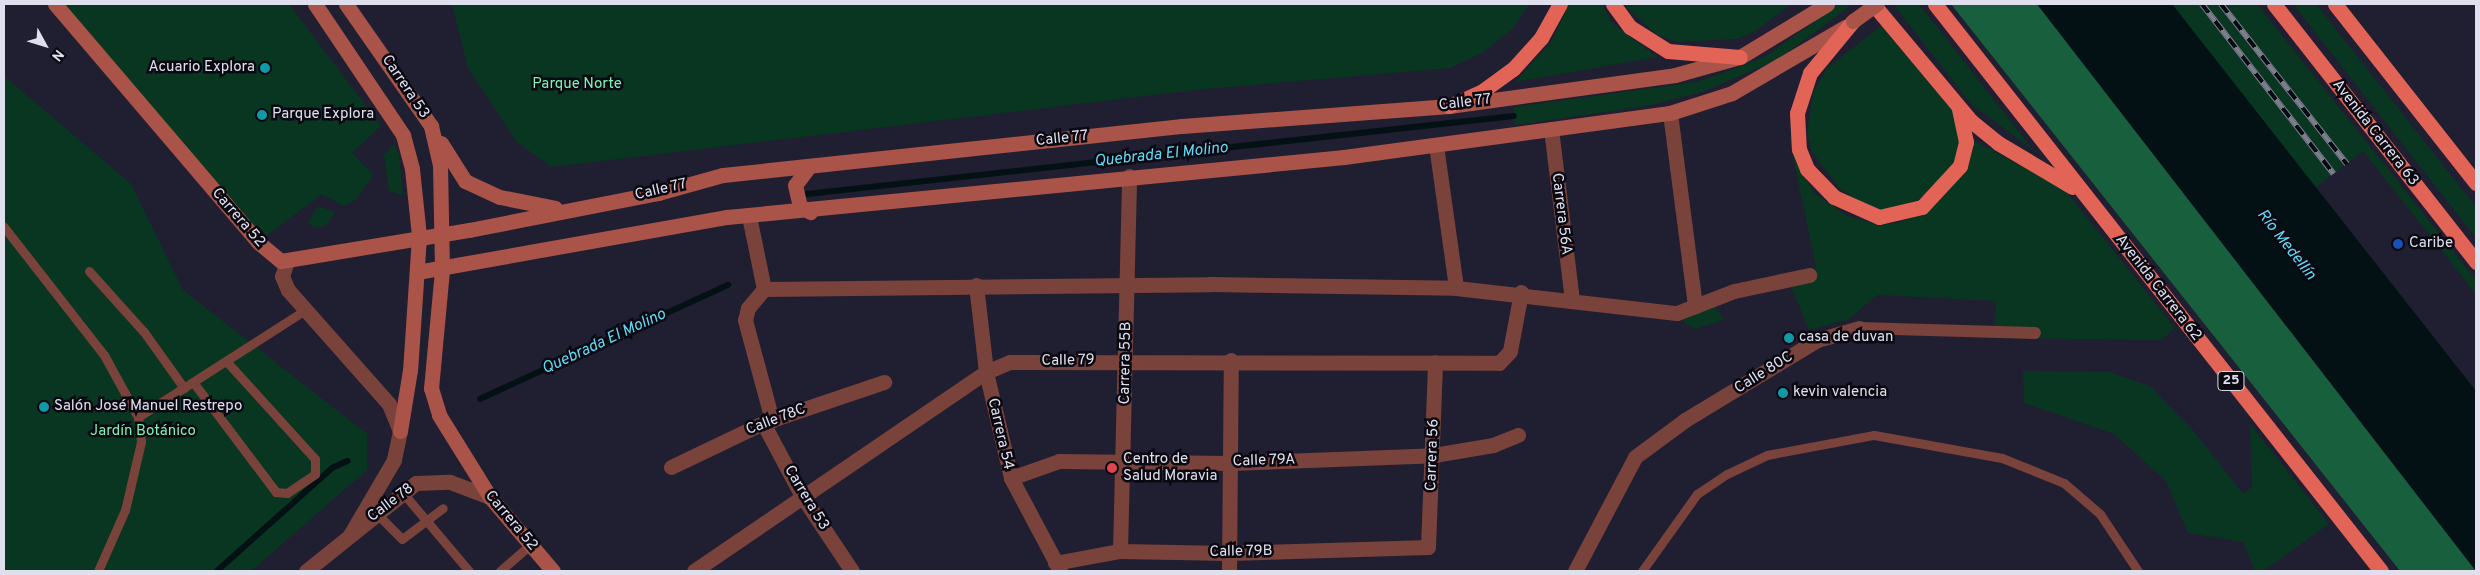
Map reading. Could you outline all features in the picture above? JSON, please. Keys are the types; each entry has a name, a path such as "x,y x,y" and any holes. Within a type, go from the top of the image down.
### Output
{"highway":[{"path":"1449,106 1481,92 1513,70 1541,38 1560,4"},
{"path":"1613,4 1630,27 1668,51 1740,57"},
{"path":"1874,4 1959,109 1998,143 2080,191"},
{"name":"Avenida Carrera 62","path":"1935,4 2080,191 2381,571"},
{"name":"Avenida Carrera 63","path":"2274,4 2476,262"},
{"path":"2334,4 2476,183"},
{"path":"1853,21 1810,73 1797,113 1799,149 1807,169 1834,198 1879,217 1922,207 1960,166 1966,142 1959,109"}],"main road":[{"name":"Carrera 52","path":"55,4 258,242 277,261 287,261"},
{"name":"Carrera 53","path":"315,4 404,135 419,236"},
{"name":"Carrera 53","path":"346,4 431,126 440,165 444,233 442,270"},
{"name":"Calle 77","path":"287,261 566,210 723,175 808,168 1182,126 1449,106 1675,75 1740,57 1826,4"},
{"path":"417,272 442,270 749,216 810,212 1436,144 1670,113 1732,93 1853,21 1874,4"},
{"path":"431,126 465,181 524,204 566,210"},
{"path":"808,168 794,185 800,206 810,212"},
{"path":"400,431 417,272 419,236"},
{"name":"Carrera 52","path":"442,270 431,388 439,415 490,498 553,571"}],"street":[{"path":"1670,113 1695,306"},
{"name":"Carrera 56A","path":"1551,129 1572,299"},
{"path":"1436,144 1456,288"},
{"name":"Carrera 55B","path":"1120,550 1124,459 1129,176"},
{"path":"749,216 764,289 976,285 1456,288 1521,292 1677,313 1734,291 1809,275"},
{"path":"287,261 282,276 305,310 389,404 400,431 391,465 350,535"},
{"name":"Carrera 54","path":"976,285 986,372 1010,478 1058,567"},
{"name":"Carrera 53","path":"764,289 748,308 745,320 767,421 802,496 852,571"},
{"name":"Calle 79","path":"694,571 986,372 1010,362 1126,359 1505,361 1521,292"},
{"name":"Calle 80C","path":"1575,571 1635,457 1685,420 1817,340 1860,328 2035,334"},
{"path":"1229,571 1231,360"},
{"name":"Carrera 56","path":"1428,547 1434,455 1435,362"},
{"name":"Calle 78C","path":"671,467 767,421 884,382"},
{"name":"Calle 79A","path":"1010,478 1059,461 1124,459 1230,463 1434,455 1493,445 1518,435"},
{"name":"Calle 78","path":"306,571 416,483 436,480 490,498"},
{"name":"Calle 79B","path":"1058,567 1120,550 1229,553 1428,547"}],"lane":[{"path":"4,227 104,355 138,417 141,442 125,510 98,571"},
{"path":"89,272 144,332 184,388"},
{"path":"138,417 305,310"},
{"path":"193,382 276,492 287,493 315,474 315,459 226,361"},
{"path":"1642,571 1697,494 1727,474 1767,455 1874,435 2002,458 2064,483 2100,514 2135,560 2138,571"},
{"path":"403,493 468,571"},
{"path":"377,514 402,539 443,508"},
{"path":"500,571 530,545"}],"green space":[{"name":"Parque Explora","path":"54,4 289,4 381,126 352,153 373,175 356,200 343,206 322,194 258,242"},
{"name":"Parque Norte","path":"452,4 1530,4 1512,29 1482,53 1450,68 1195,90 551,167 517,142 468,68"},
{"path":"1569,4 1602,4 1612,23 1657,57 1515,82 1552,41"},
{"path":"1623,4 1792,4 1754,32 1736,39 1678,42 1657,35"},
{"path":"1839,4 1850,6 1779,59 1702,92 1646,106 1515,125 1513,107 1696,82 1732,70 1766,56"},
{"path":"1893,4 1919,4 2034,151 1971,104"},
{"path":"1951,4 2037,4 2476,571 2400,571"},
{"path":"2172,4 2257,4 2476,280 2476,294 2363,151 2315,188"},
{"path":"2293,4 2316,4 2476,207 2476,238"},
{"path":"1881,26 1955,114 1961,139 1957,160 1933,190 1911,204 1888,211 1865,205 1840,189 1812,152 1807,133 1813,93 1827,68"},
{"name":"Jardín Botánico","path":"4,76 131,184 183,290 367,434 367,470 251,571 4,571"},
{"path":"1975,141 2065,190 2175,328 2161,340 1994,338 1996,301 1877,295 1849,319 1809,330 1786,274 1816,267 1792,152 1813,192 1847,216 1880,225 1902,222 1925,210 1968,164"},
{"path":"394,144 399,155 403,195 389,191 384,155"},
{"path":"318,206 335,212 326,226 313,227 308,222"},
{"path":"1711,302 1724,320 1695,329 1679,319"},
{"path":"2023,371 2108,372 2150,386 2192,429 2243,494 2252,487 2250,424 2329,524 2263,571 2255,571 2243,542 2188,533 2166,481 2114,434 2024,403"}],"water":[{"name":"Río Medellín","path":"2037,4 2172,4 2476,391 2476,571"}],"waterway":[{"name":"Quebrada El Molino","path":"807,194 1514,116"},
{"name":"Quebrada El Molino","path":"480,399 728,285"},
{"name":"Quebrada El Molino","path":"217,571 332,468 348,461"}],"railway":[{"path":"2202,4 2334,174"},
{"path":"2221,4 2347,164"}],"place":[{"name":"Acuario Explora","path":"265,68"},
{"name":"Parque Explora","path":"262,115"},
{"name":"Caribe","path":"2398,244"},
{"name":"casa de duvan","path":"1789,338"},
{"name":"kevin valencia","path":"1783,393"},
{"name":"Salón José Manuel Restrepo","path":"44,407"},
{"name":"Centro de Salud Moravia","path":"1112,468"}]}
